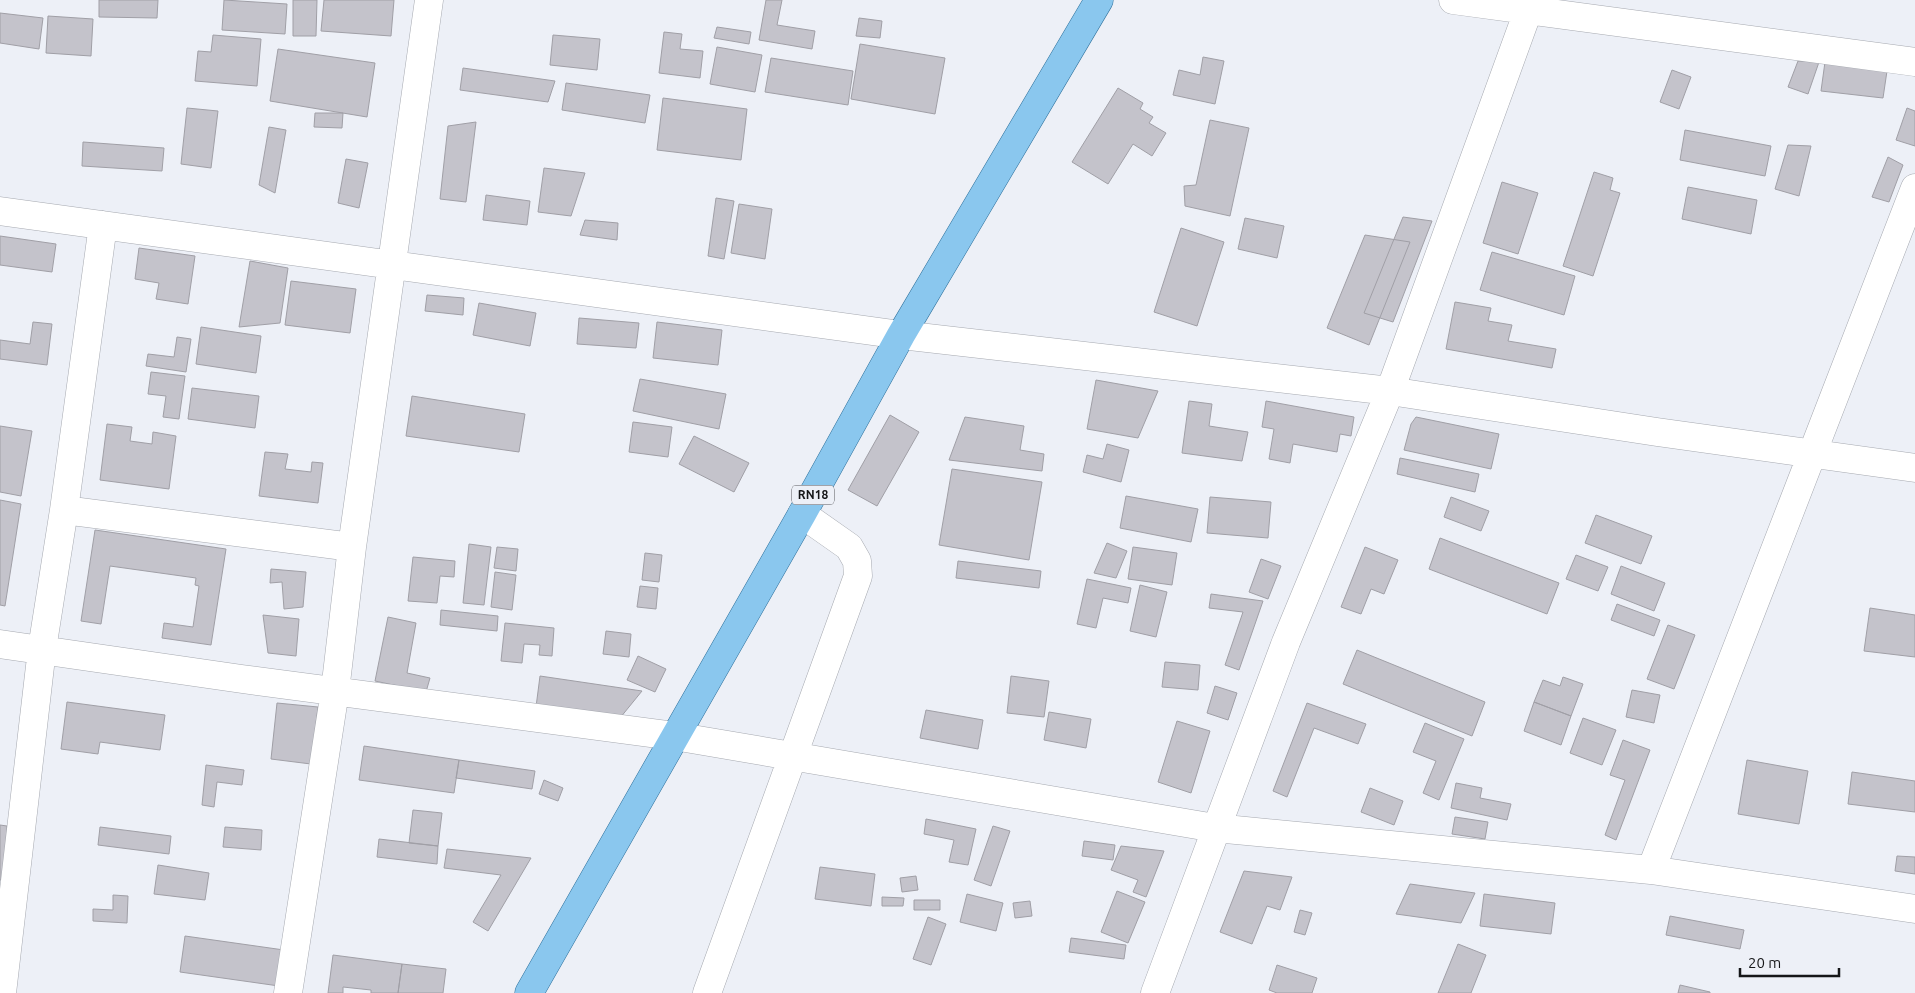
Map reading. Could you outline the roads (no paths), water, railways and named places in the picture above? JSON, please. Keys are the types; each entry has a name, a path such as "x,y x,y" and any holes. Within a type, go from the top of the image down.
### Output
{"main road":[{"name":"RN18","path":"529,993 802,514 901,335 1099,0"}],"street":[{"path":"288,993 335,692 352,547 429,0"},
{"path":"1453,0 1530,5 1915,62"},
{"path":"1155,993 1286,642 1390,391 1530,5"},
{"path":"1651,870 1915,188"},
{"path":"0,211 901,335 1390,391 1915,468"},
{"path":"2,993 42,649 64,510 103,225"},
{"path":"64,510 352,547"},
{"path":"707,993 858,576 857,561 849,547 802,514"},
{"path":"0,644 335,692 674,736 1216,828 1651,870 1915,909"}]}
